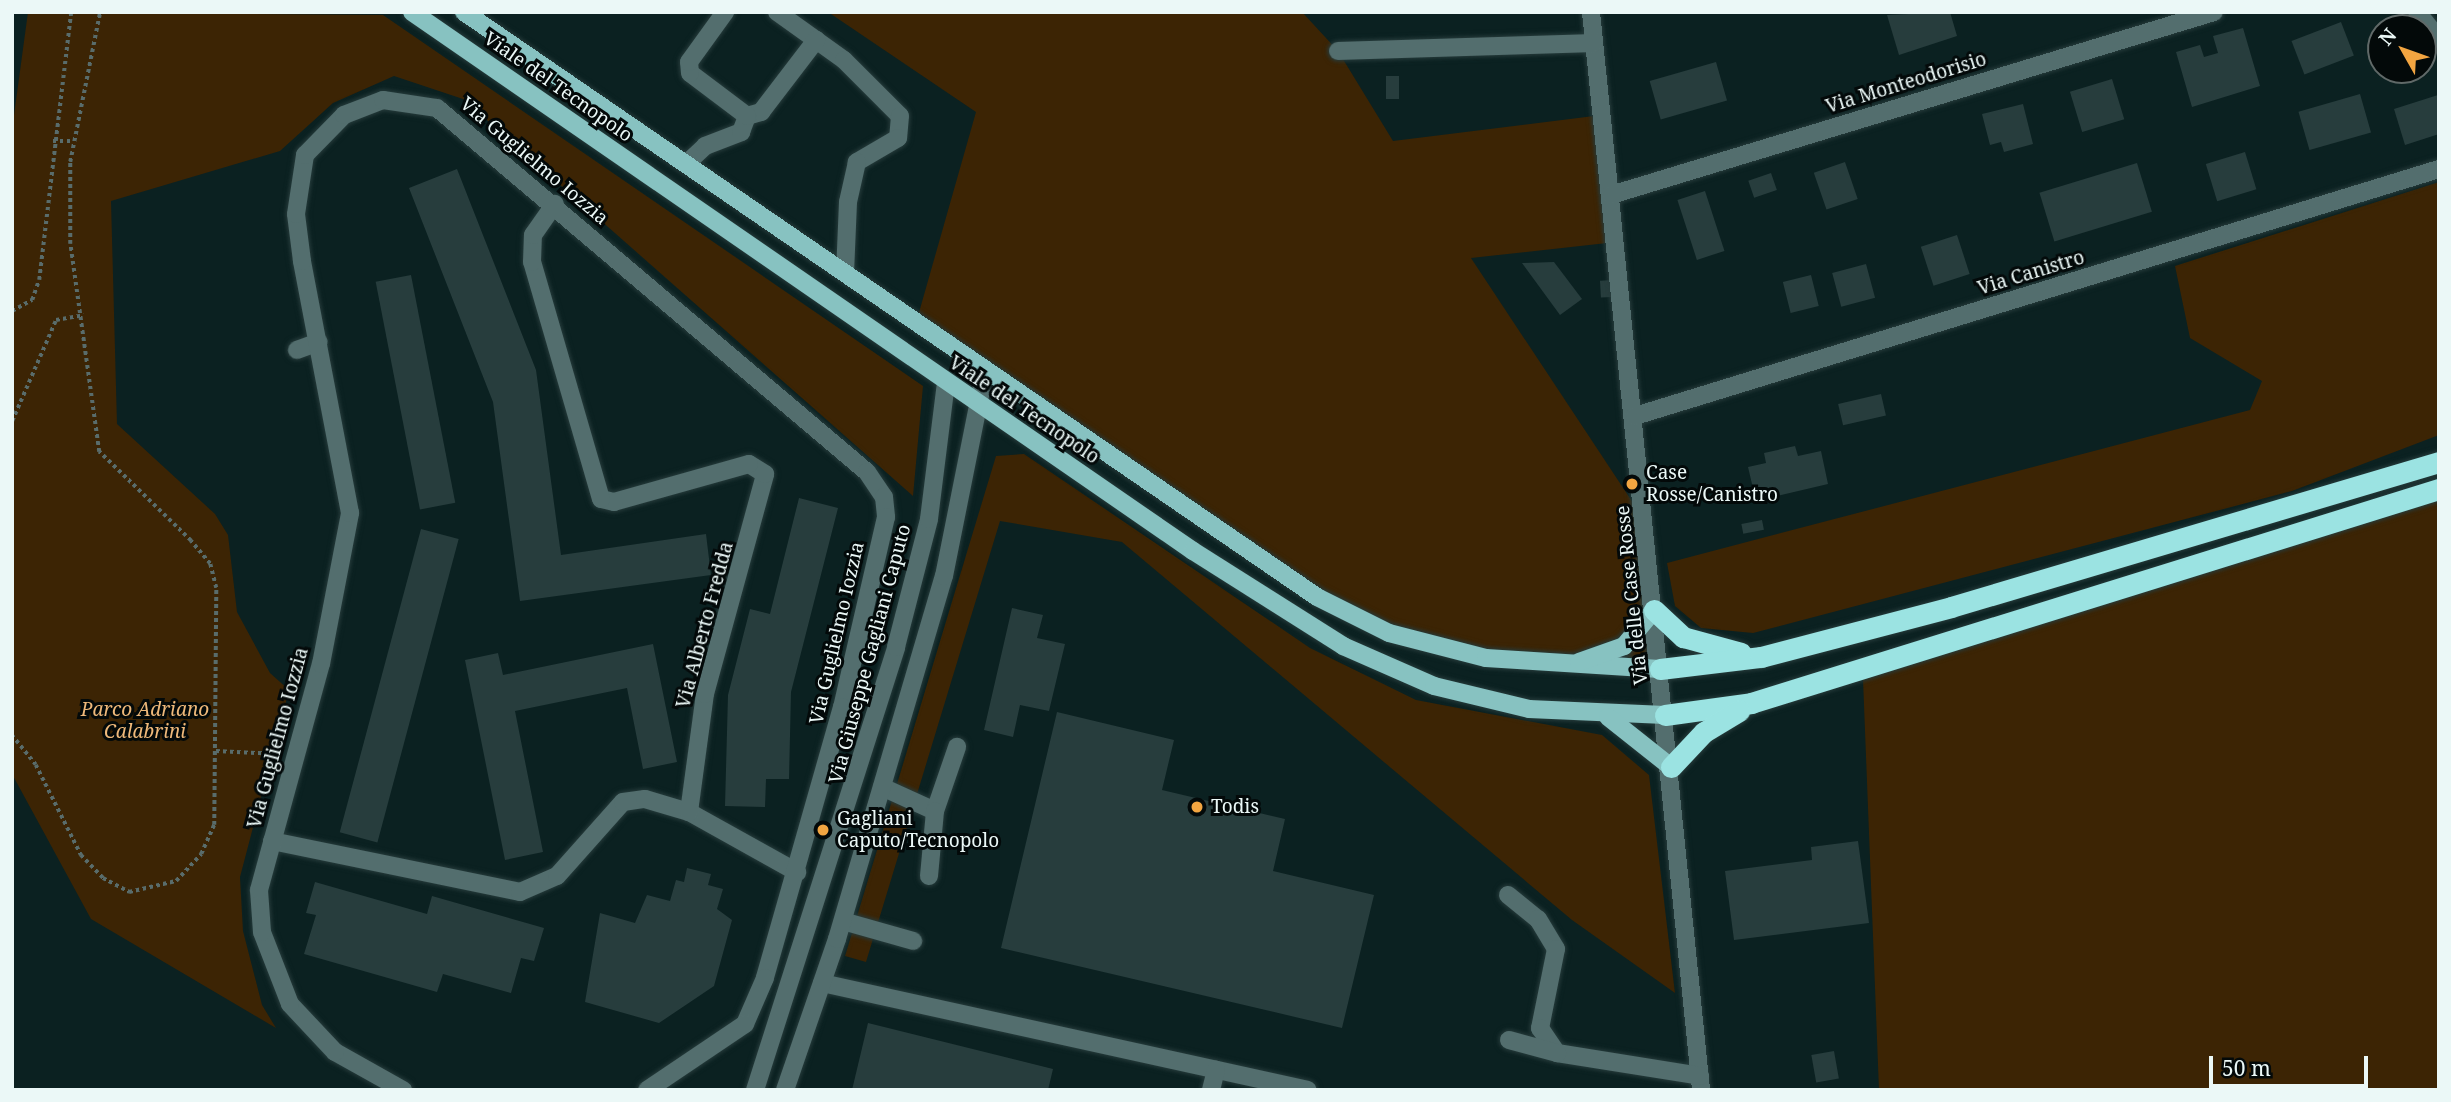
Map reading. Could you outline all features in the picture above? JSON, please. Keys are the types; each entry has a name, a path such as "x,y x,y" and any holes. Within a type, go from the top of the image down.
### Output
{"highway":[{"path":"2356,487 2439,452"},
{"path":"1660,669 1760,657 2439,461"},
{"path":"1665,715 1751,704 2439,489"},
{"path":"1654,610 1697,644 1760,657"},
{"path":"1671,767 1704,732 1751,704"}],"main road":[{"name":"Viale del Tecnopolo","path":"412,12 1193,551 1387,670 1529,709 1608,717 1665,715"},
{"name":"Viale del Tecnopolo","path":"464,12 1317,597 1429,645 1559,667 1660,669"},
{"path":"1559,667 1624,646 1654,610"},
{"path":"1608,717 1671,767"}],"street":[{"path":"725,12 689,62 690,74 747,116"},
{"path":"778,12 883,94 900,116 898,138 857,162 848,202 845,274"},
{"name":"Via delle Case Rosse","path":"1591,12 1671,767 1700,1083"},
{"name":"Via Monteodorisio","path":"1611,195 2214,12"},
{"path":"2417,12 2439,39"},
{"path":"747,116 761,112 816,40"},
{"path":"1338,51 1594,43"},
{"name":"Via Guglielmo Iozzia","path":"403,1090 335,1052 290,1003 262,932 259,890 321,663 350,513 296,214 305,155 344,115 383,100 437,108 555,204 867,472 884,497 873,571 797,872 745,1024 648,1090"},
{"path":"687,164 705,146 741,132 747,116"},
{"name":"Via Canistro","path":"1635,416 2439,169"},
{"name":"Via Alberto Fredda","path":"555,204 533,235 532,262 601,499 614,502 749,464 765,474 705,694 689,812"},
{"path":"297,350 319,342"},
{"path":"785,1090 843,921 944,576 985,371"},
{"name":"Via Giuseppe Gagliani Caputo","path":"755,1090 769,1054 899,634 929,519 946,382"},
{"path":"929,876 935,811 957,747"},
{"path":"882,787 935,811"},
{"path":"272,841 520,892 556,876 604,816 623,802 645,799 689,812 797,872"},
{"path":"1508,895 1538,919 1556,949 1540,1028 1557,1053"},
{"path":"843,921 913,941"},
{"path":"822,983 1307,1090"},
{"path":"1509,1040 1557,1053 1700,1083"},
{"path":"742,1090 769,1054"},
{"path":"1211,1090 1216,1070"}],"path":[{"path":"12,311 32,300 39,279 53,141 71,12"},
{"path":"12,735 36,765 81,855 103,878 129,892 176,881 201,854 214,825 220,620 210,564 99,452 84,315 70,244 74,141 100,12"},
{"path":"53,141 74,141"},
{"path":"12,421 56,320 84,315"},
{"path":"216,751 280,754"}],"green space":[{"name":"Parco Adriano Calabrini","path":"28,12 383,15 923,386 913,496 463,99 394,76 333,103 280,151 111,201 117,424 215,514 228,535 237,612 270,673 289,690 240,877 243,931 262,1005 276,1028 91,919 12,774 12,130"},
{"path":"828,12 1302,12 1338,51 1393,141 1602,115 1616,242 1471,258 1645,521 1660,669 1429,645 1317,597 916,323 976,112"},
{"path":"2439,182 2439,435 2292,491 1753,633 1701,628 1675,606 1667,563 2250,410 2262,381 2190,338 2175,266"},
{"path":"1024,454 1310,648 1416,700 1602,735 1649,775 1675,993 1572,920 1122,542 1000,521 866,962 845,956 996,456"},
{"path":"2439,500 2439,1090 1879,1090 1863,679"}],"building":[{"path":"1950,12 1957,36 1899,55 1887,15"},
{"path":"2341,22 2354,56 2304,75 2292,41"},
{"path":"2243,28 2260,86 2192,107 2176,52 2200,45 2204,57 2218,53 2213,36"},
{"path":"1716,62 1727,100 1661,119 1650,81"},
{"path":"1386,76 1399,76 1399,99 1386,99"},
{"path":"2112,79 2124,119 2082,132 2070,92"},
{"path":"2360,94 2371,132 2310,150 2298,112"},
{"path":"2438,95 2439,134 2405,145 2394,109"},
{"path":"2023,104 2033,144 2004,152 2001,142 1990,145 1982,114"},
{"path":"2245,152 2256,189 2217,201 2206,164"},
{"path":"1845,162 1858,199 1826,210 1814,173"},
{"path":"2137,163 2152,212 2054,242 2039,193"},
{"path":"457,169 536,370 561,555 706,534 711,575 520,601 493,402 409,188"},
{"path":"1771,173 1777,190 1754,198 1748,181"},
{"path":"1705,191 1724,251 1697,260 1677,200"},
{"path":"1957,235 1970,274 1934,286 1921,247"},
{"path":"1554,262 1582,299 1560,315 1522,263"},
{"path":"1866,264 1875,298 1841,307 1832,273"},
{"path":"411,275 455,503 420,510 376,282"},
{"path":"1811,275 1819,306 1791,313 1783,282"},
{"path":"1612,280 1613,297 1601,298 1600,281"},
{"path":"1881,394 1886,415 1843,425 1838,404"},
{"path":"1795,446 1798,456 1821,451 1828,484 1756,501 1748,467 1766,463 1764,453"},
{"path":"799,498 838,508 791,692 789,779 766,779 765,807 725,806 728,695 750,609 770,614"},
{"path":"1762,520 1764,530 1743,534 1741,524"},
{"path":"421,529 459,539 377,842 340,832"},
{"path":"1012,608 1043,615 1037,638 1065,644 1049,711 1020,705 1013,737 984,730"},
{"path":"653,644 677,762 643,769 627,688 515,711 543,852 505,860 465,660 498,653 503,675"},
{"path":"1057,712 1174,740 1162,790 1285,819 1273,871 1374,895 1342,1028 1001,948"},
{"path":"1858,841 1869,923 1734,940 1725,871 1812,860 1811,847"},
{"path":"687,868 711,874 708,885 723,889 717,909 732,920 714,986 659,1023 585,1002 600,913 635,923 647,895 670,901 676,880 684,882"},
{"path":"315,882 427,914 432,896 544,928 534,961 521,958 511,993 443,974 437,992 304,954 316,915 306,913"},
{"path":"868,1023 1053,1069 1048,1090 852,1090"},
{"path":"1834,1051 1839,1079 1816,1083 1811,1055"}],"place":[{"name":"Case Rosse/Canistro","path":"1632,484"},
{"name":"Todis","path":"1197,807"},
{"name":"Gagliani Caputo/Tecnopolo","path":"823,830"}]}
